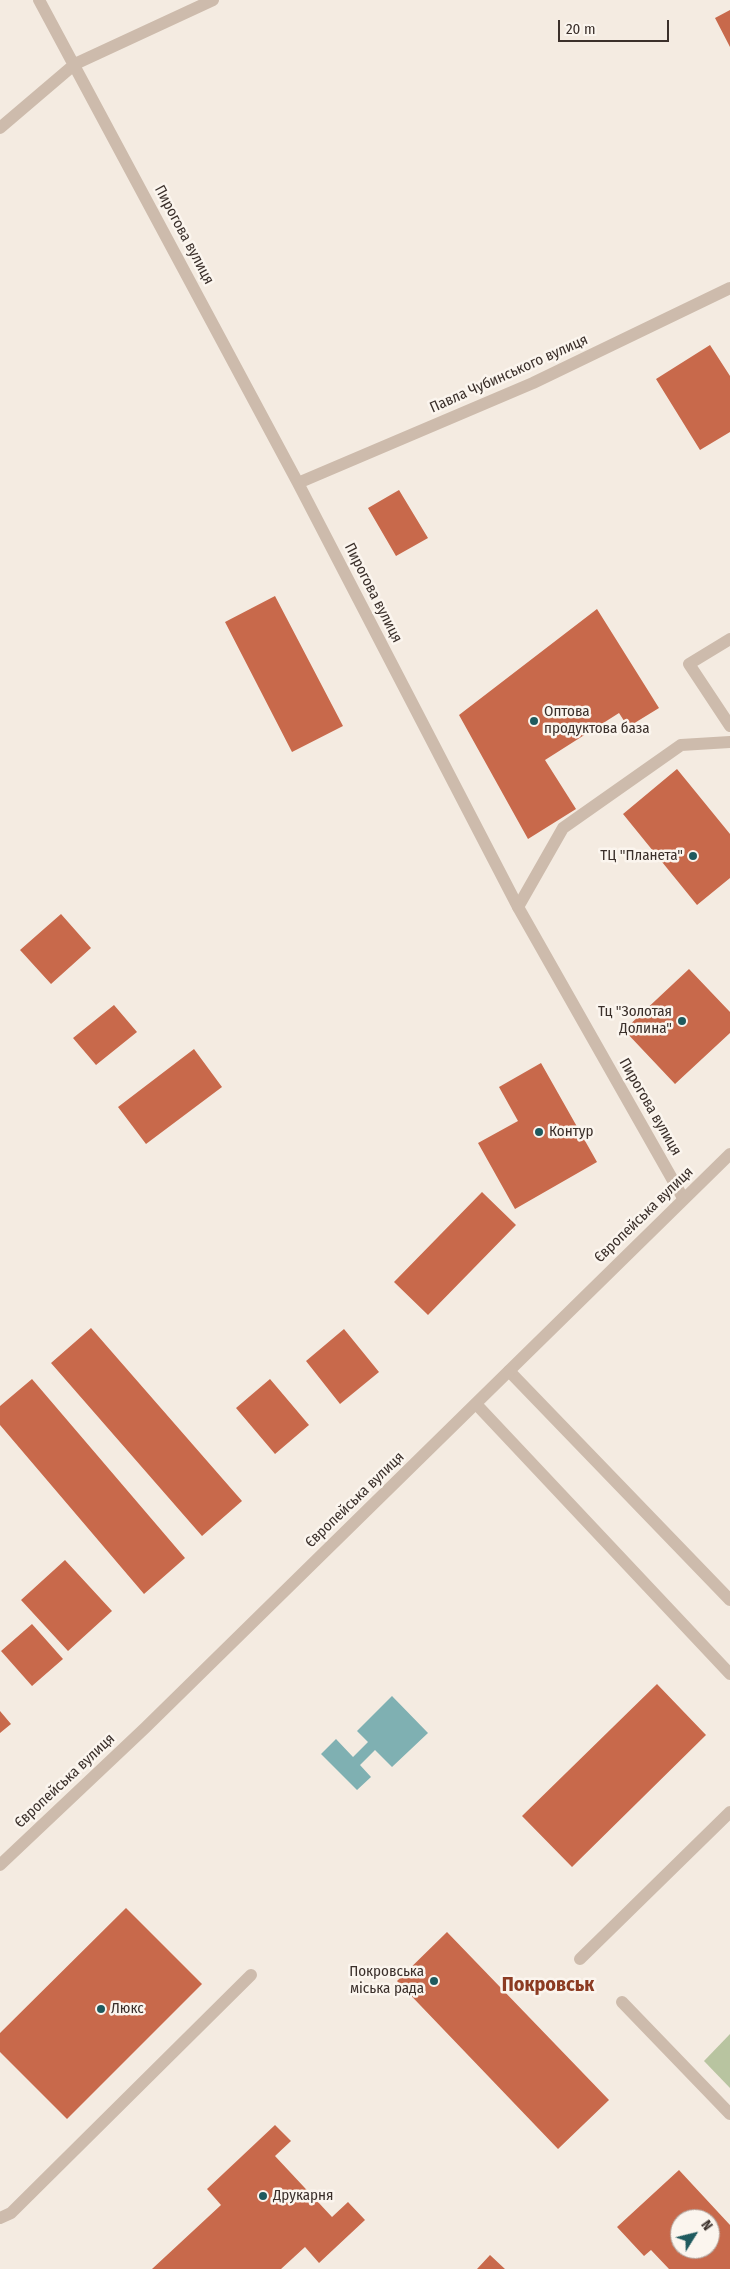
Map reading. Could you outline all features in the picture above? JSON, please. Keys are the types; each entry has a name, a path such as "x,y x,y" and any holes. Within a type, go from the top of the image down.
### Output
{"street":[{"name":"Пирогова вулиця","path":"39,0 298,483 518,907 683,1198"},
{"path":"0,128 75,64 213,0"},
{"name":"Павла Чубинського вулиця","path":"298,483 533,382 730,288"},
{"path":"730,639 689,664 730,726"},
{"path":"518,907 563,828 681,745 730,742"},
{"name":"Європейська вулиця","path":"0,1865 145,1728 510,1371 683,1198 730,1154"},
{"path":"510,1371 730,1600"},
{"path":"476,1404 730,1674"},
{"path":"580,1959 730,1812"},
{"path":"0,2218 11,2213 251,1975"},
{"path":"622,2002 730,2114"}],"green space":[{"path":"730,2034 730,2088 704,2061"}],"water":[{"path":"392,1696 428,1733 392,1767 375,1750 360,1765 371,1777 357,1790 321,1754 336,1739 353,1757 368,1742 357,1731"}],"building":[{"path":"730,10 730,47 715,18"},
{"path":"710,345 730,376 730,432 700,450 656,379"},
{"path":"399,490 428,538 396,556 368,508"},
{"path":"275,596 343,726 292,752 225,622"},
{"name":"Оптова продуктова база","path":"597,609 659,708 628,727 619,713 545,760 576,809 528,839 459,715"},
{"name":"ТЦ \"Планета\"","path":"677,769 730,834 730,878 697,905 623,814"},
{"path":"61,914 91,948 51,984 20,950"},
{"name":"Тц \"Золотая Долина\"","path":"689,969 730,1012 730,1033 675,1084 624,1030"},
{"path":"114,1005 137,1032 96,1065 73,1038"},
{"path":"194,1049 222,1087 146,1144 118,1107"},
{"name":"Контур","path":"541,1063 597,1162 515,1209 478,1143 518,1121 499,1087"},
{"path":"482,1192 516,1225 428,1315 394,1282"},
{"path":"91,1328 242,1501 202,1536 51,1363"},
{"path":"344,1329 379,1372 340,1404 306,1361"},
{"path":"32,1379 185,1558 144,1594 0,1425 0,1406"},
{"path":"270,1379 309,1425 275,1454 236,1408"},
{"path":"65,1560 112,1611 68,1651 21,1600"},
{"path":"32,1624 63,1659 32,1686 1,1651"},
{"path":"657,1684 706,1735 572,1867 522,1816"},
{"path":"0,1711 11,1724 0,1733"},
{"name":"Люкс","path":"126,1908 202,1984 67,2119 0,2052 0,2033"},
{"path":"447,1932 609,2100 558,2149 397,1981"},
{"name":"Друкарня","path":"275,2125 291,2141 275,2156 332,2217 348,2202 365,2220 319,2263 305,2247 281,2269 152,2269 221,2205 207,2189"},
{"path":"679,2170 715,2209 670,2209 670,2259 720,2259 720,2214 730,2225 730,2269 669,2269 651,2250 644,2256 617,2227"},
{"path":"490,2255 505,2269 477,2269"}],"place":[{"name":"Оптова продуктова база","path":"534,721"},
{"name":"ТЦ \"Планета\"","path":"693,856"},
{"name":"Тц \"Золотая Долина\"","path":"682,1021"},
{"name":"Контур","path":"539,1132"},
{"name":"Покровська міська рада","path":"434,1981"},
{"name":"Люкс","path":"101,2009"},
{"name":"Друкарня","path":"263,2196"}],"district":[{"name":"Покровськ","path":"548,1985"}]}
